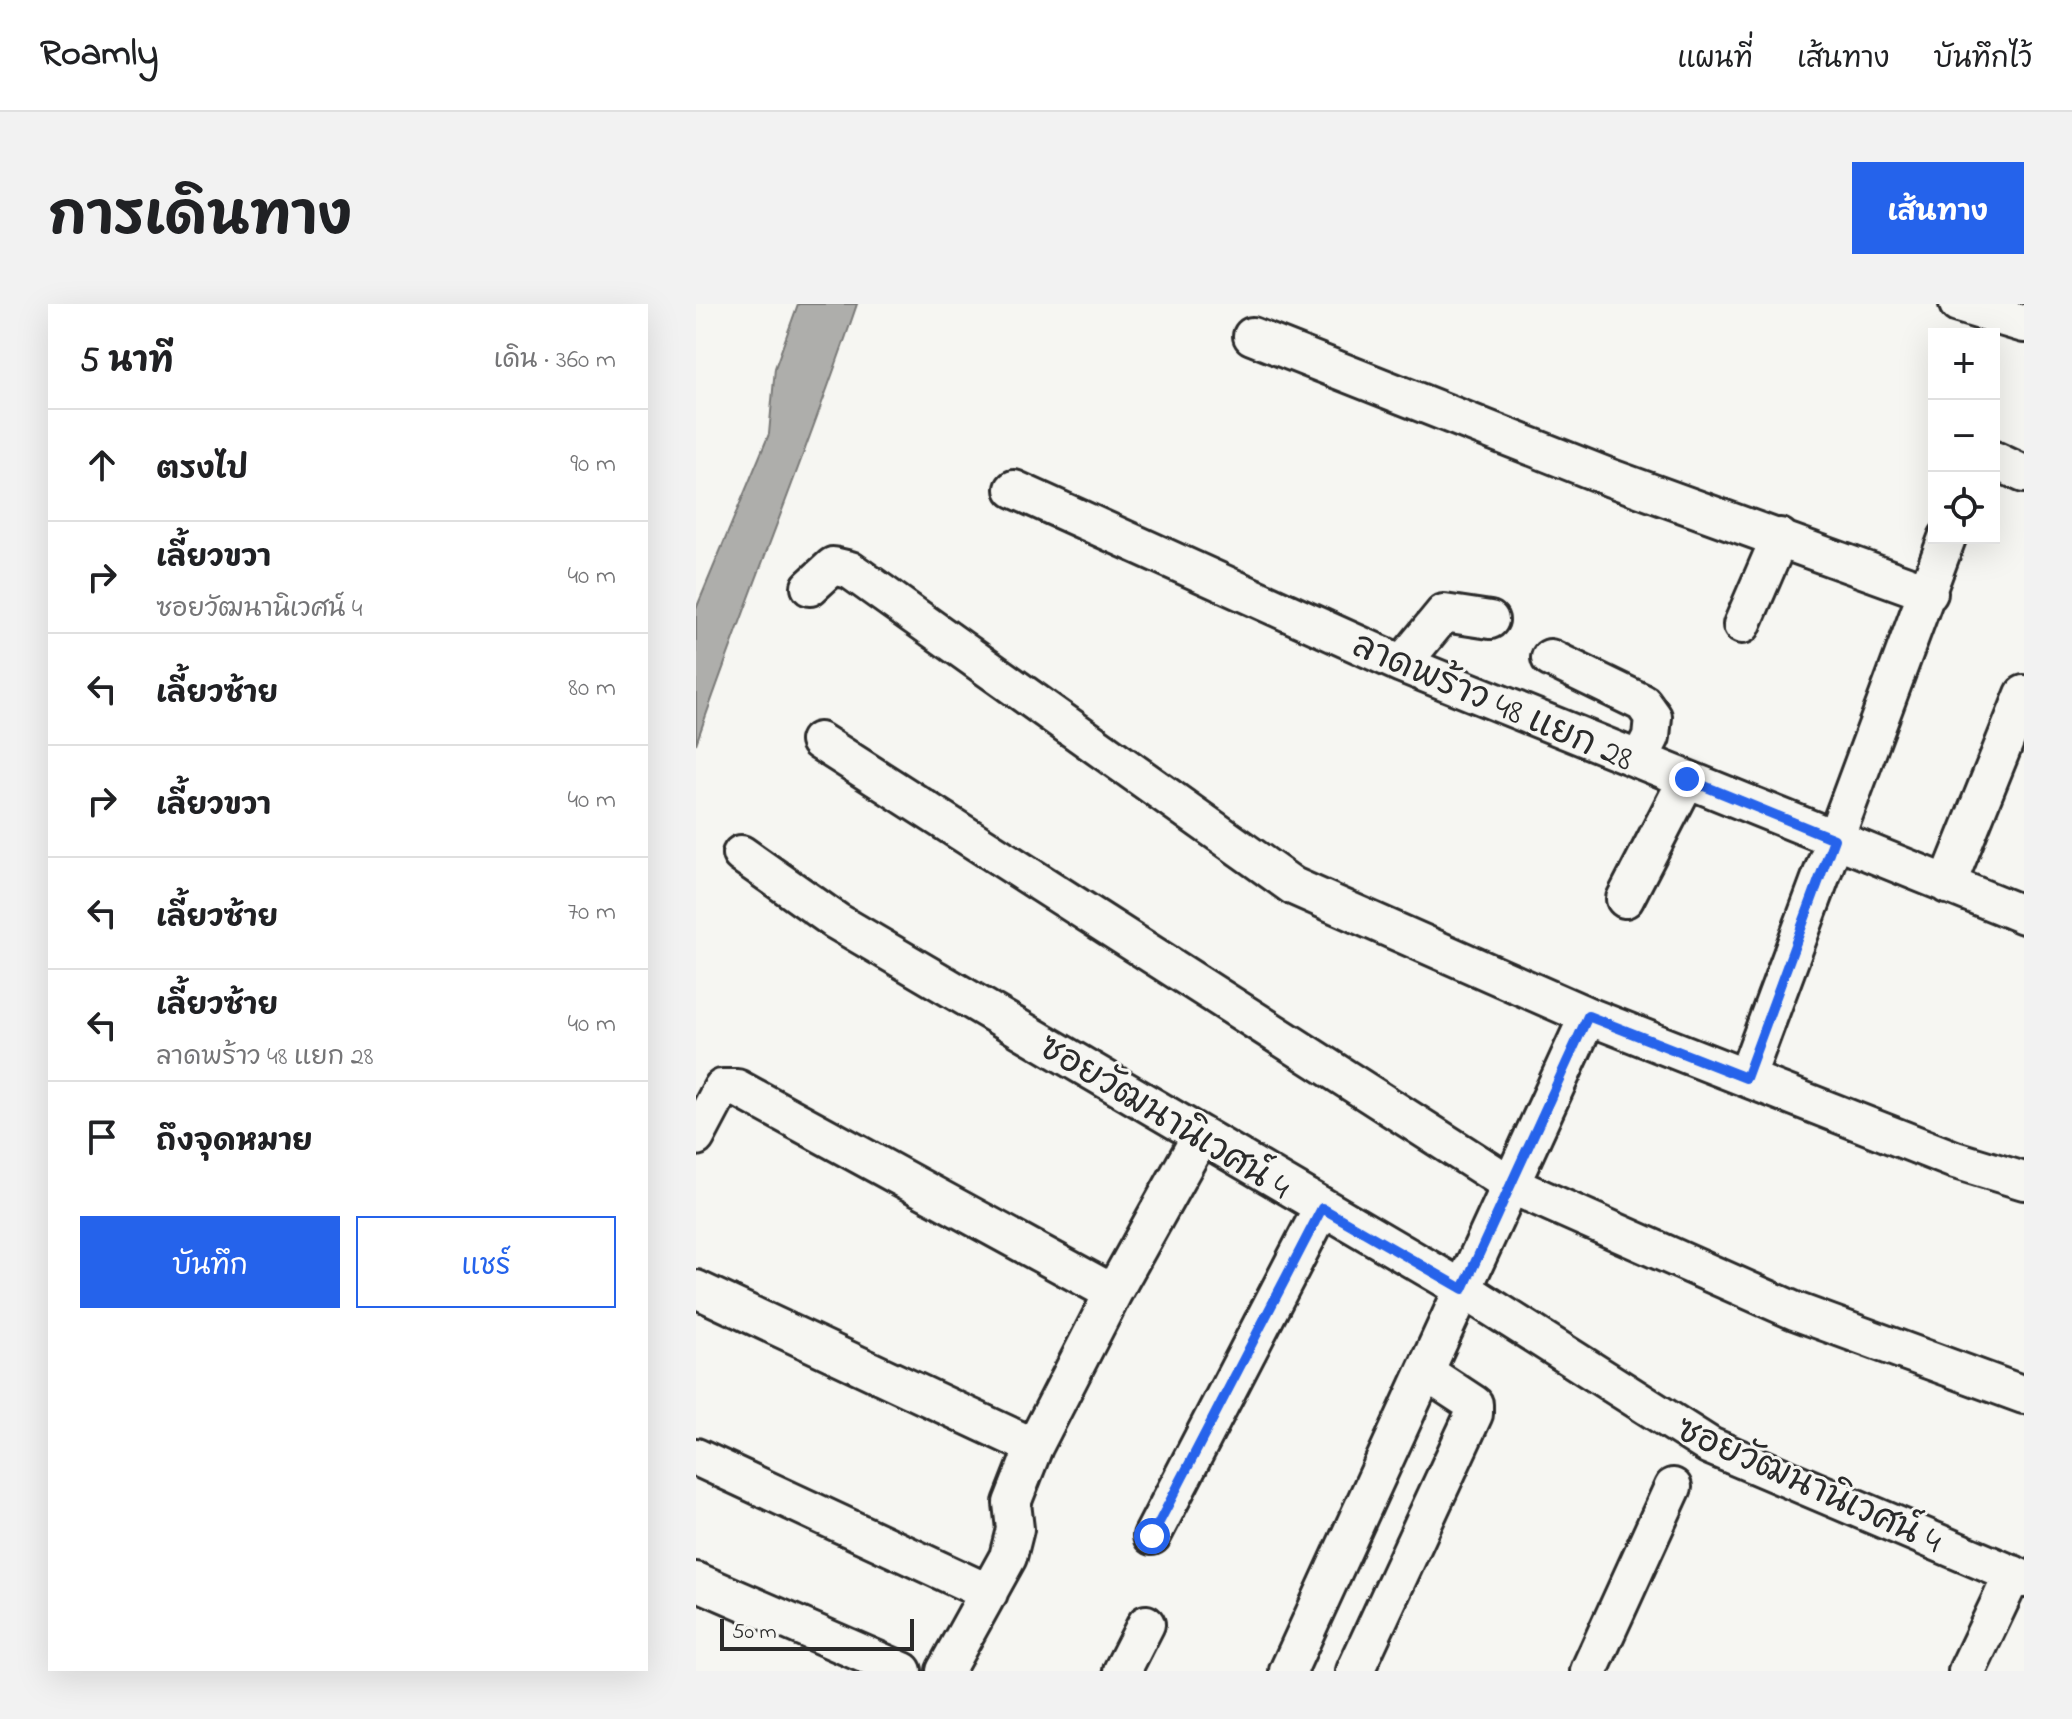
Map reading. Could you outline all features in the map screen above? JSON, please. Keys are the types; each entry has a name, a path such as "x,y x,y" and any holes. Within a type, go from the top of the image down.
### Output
{"street":[{"path":"1958,304 2024,324"},
{"path":"1252,336 1611,478 1929,593"},
{"path":"2000,463 2024,474"},
{"name":"ลาดพร้าว 48 แยก 28","path":"1014,489 1402,664 2024,915"},
{"path":"1742,625 1780,537"},
{"path":"1746,1078 1945,544"},
{"path":"810,587 833,566 850,570 1293,886 1588,1016 1955,1160 2024,1181"},
{"path":"1402,664 1444,613 1490,620"},
{"path":"1550,658 1643,703 1653,717 1651,737 1639,760"},
{"path":"1947,885 2024,694"},
{"path":"819,741 1513,1186 1795,1311 2024,1395"},
{"path":"1625,899 1687,779"},
{"name":"ซอยวัฒนานิเวศน์ 4","path":"741,854 836,921 1463,1289 1710,1446 2018,1576"},
{"path":"1288,1671 1513,1186 1588,1016"},
{"path":"696,1137 722,1088 737,1088 1113,1293"},
{"path":"945,1671 1013,1543 1012,1503 1034,1447 1113,1293 1201,1135"},
{"path":"1152,1536 1322,1208"},
{"path":"696,1289 1034,1447"},
{"path":"1355,1671 1474,1414 1474,1404 1467,1396 1427,1373"},
{"path":"696,1457 989,1593"},
{"path":"1589,1671 1673,1487"},
{"path":"1967,1671 2018,1576"},
{"path":"696,1581 903,1671"},
{"path":"1122,1671 1146,1624"}],"shaded area":[{"path":"798,304 857,304 696,744 696,609 769,434 775,368"}],"route":[{"path":"1152,1536 1322,1208 1463,1289 1513,1186 1588,1016 1746,1078 1834,839 1687,779"}]}
